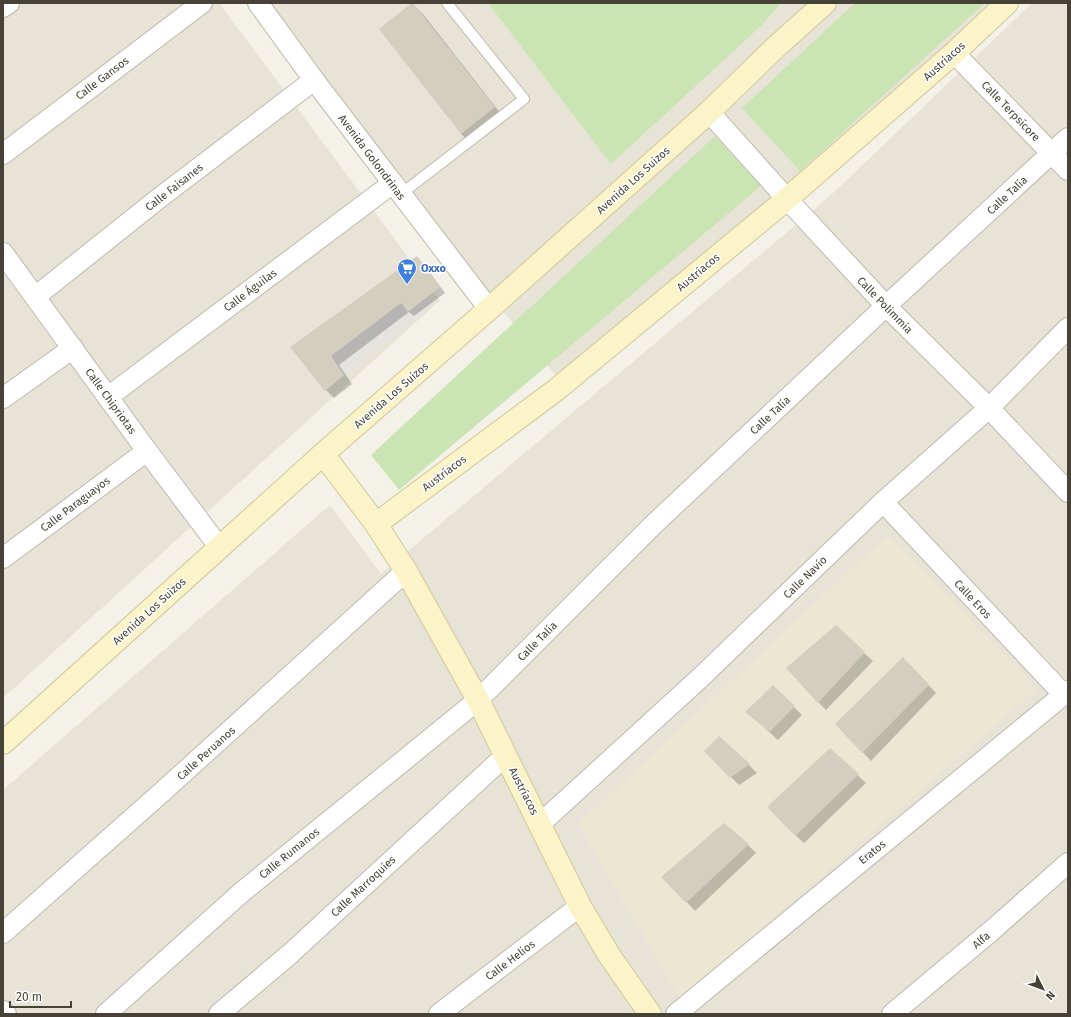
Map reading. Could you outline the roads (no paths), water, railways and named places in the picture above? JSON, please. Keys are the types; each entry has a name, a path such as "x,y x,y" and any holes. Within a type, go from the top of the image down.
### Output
{"street":[{"path":"3,8 9,3"},
{"name":"Calle Gansos","path":"3,154 202,3"},
{"name":"Avenida Golondrinas","path":"258,3 314,80 489,309"},
{"path":"777,46 815,3"},
{"path":"777,46 825,3"},
{"name":"Austríacos","path":"376,524 556,390 787,199 954,52 1007,3"},
{"name":"Avenida Los Suizos","path":"3,743 324,454 709,112 777,46"},
{"name":"Calle Terpsícore","path":"954,52 1068,170"},
{"name":"Calle Faisanes","path":"35,296 314,80"},
{"name":"Calle Polimmia","path":"709,112 886,306 989,408 1068,492"},
{"name":"Calle Talía","path":"478,700 652,526 886,306 1068,138"},
{"name":"Calle Águilas","path":"108,397 397,189"},
{"name":"Calle Chipriotas","path":"3,253 147,451 220,548"},
{"name":"Calle Navío","path":"540,824 700,678 883,502 989,408 1068,328"},
{"path":"3,398 73,348"},
{"name":"Calle Paraguayos","path":"3,558 147,451"},
{"name":"Austríacos","path":"324,454 376,524 406,571 478,700 580,906 608,955 650,1014"},
{"name":"Calle Eros","path":"883,502 1066,693"},
{"name":"Calle Peruanos","path":"3,933 161,793 406,571"},
{"name":"Eratos","path":"676,1014 1066,693"},
{"name":"Calle Rumanos","path":"106,1014 242,892 478,700"},
{"name":"Calle Marroquíes","path":"219,1014 290,954 506,755"},
{"name":"Alfa","path":"892,1014 1068,864"},
{"name":"Calle Helios","path":"439,1014 580,906"},
{"path":"3,1011 6,1014"}],"lane":[{"path":"397,189 524,99 447,3"}],"place":[{"name":"Oxxo","path":"407,285"}]}
